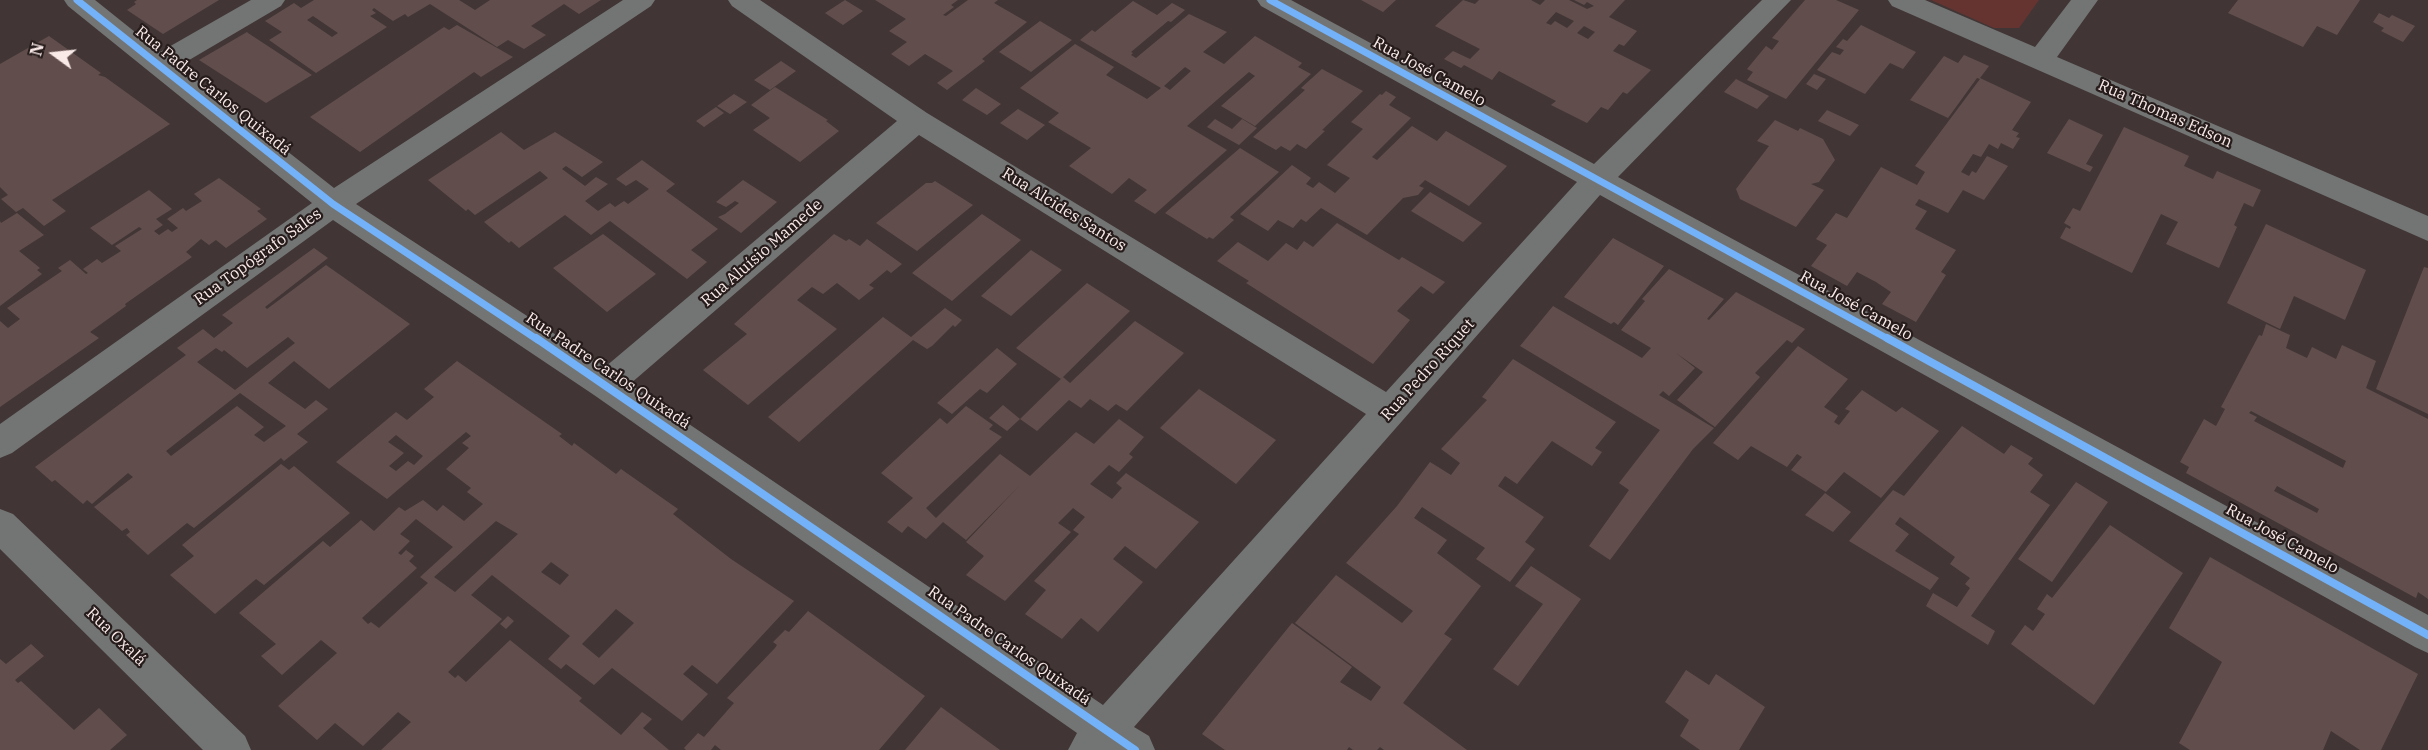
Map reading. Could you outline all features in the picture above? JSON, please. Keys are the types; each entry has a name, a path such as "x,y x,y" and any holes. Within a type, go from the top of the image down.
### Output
{"street":[{"name":"Rua Padre Carlos Quixadá","path":"77,0 333,204 606,385 1109,743"},
{"path":"159,64 272,0"},
{"name":"Rua Topógrafo Sales","path":"0,443 333,204 642,0"},
{"name":"Rua Alcides Santos","path":"741,0 918,120 1391,412"},
{"name":"Rua José Camelo","path":"1270,0 2428,635"},
{"name":"Rua Pedro Riquet","path":"1109,743 1391,412 1597,179 1778,0"},
{"name":"Rua Thomas Edson","path":"1901,0 2428,229"},
{"path":"2040,60 2085,0"},
{"name":"Rua Aluísio Mamede","path":"606,385 918,120"},
{"name":"Rua Oxalá","path":"0,525 231,750"}],"shaded area":[{"path":"1931,0 2039,0 2019,28 1994,28"}],"building":[{"path":"137,0 219,0 163,34 127,10 136,4 134,2"},
{"path":"314,0 459,0 475,10 490,0 601,0 579,14 564,4 531,26 546,35 524,49 508,40 497,47 430,4 408,17 405,14 393,21 374,8 372,10 376,13 370,16 387,27 316,73 269,40 282,32 265,21 294,3 301,8","holes":["313,16 338,33 332,37 307,20"]},
{"path":"845,0 863,11 843,25 825,13"},
{"path":"875,0 958,0 951,5 954,7 943,15 946,16 968,0 998,0 994,3 1027,22 982,59 985,61 947,90 937,83 953,71 925,54 909,66 891,54 907,42 889,31 906,19"},
{"path":"1361,0 1396,0 1383,12"},
{"path":"1463,0 1475,4 1479,0 1531,0 1540,5 1545,0 1569,0 1587,9 1594,6 1587,2 1584,5 1574,0 1625,0 1609,17 1637,31 1624,46 1619,44 1613,51 1651,70 1627,94 1623,92 1608,110 1601,107 1587,123 1551,105 1556,101 1499,71 1492,80 1464,65 1461,68 1444,59 1453,51 1470,59 1480,49 1435,26","holes":["1556,12 1574,21 1567,28 1555,21 1551,25 1546,23","1584,26 1595,32 1588,39 1577,33"]},
{"path":"1805,0 1836,0 1859,10 1786,99 1747,80 1753,72 1747,69 1766,46 1772,50 1779,41 1772,38"},
{"path":"2238,0 2360,0 2337,35 2317,26 2303,47 2228,13"},
{"path":"1133,1 1157,15 1172,3 1185,10 1171,22 1168,21 1131,52 1133,53 1131,55 1136,58 1189,14 1227,32 1203,52 1224,64 1255,36 1302,63 1298,67 1311,74 1255,126 1221,106 1255,76 1249,72 1187,126 1227,150 1155,214 1134,201 1147,190 1129,178 1112,194 1069,166 1091,148 1048,122 1059,113 1020,88 1075,44 1114,67 1106,75 1147,99 1161,88 1080,40 1092,30 1095,32","holes":["1185,67 1191,71 1170,90 1164,86"]},
{"path":"2379,13 2389,18 2392,15 2415,26 2403,42 2381,31 2384,28 2373,22"},
{"path":"1040,21 1072,40 1031,72 999,52"},
{"path":"457,25 513,57 481,77 474,72 360,152 310,117 444,27 449,30"},
{"path":"1861,25 1916,52 1903,69 1890,63 1865,94 1817,70 1832,52 1840,55 1844,50 1836,47 1843,39 1847,41"},
{"path":"247,32 312,75 266,103 199,60"},
{"path":"49,36 101,73 98,75 105,77 170,124 52,200 66,211 44,226 23,208 16,212 1,199 8,195 0,187 0,64"},
{"path":"1964,55 1989,66 1980,78 2031,102 2012,130 2019,133 2016,137 2020,138 2013,149 2001,143 1998,149 1989,144 1981,157 1973,154 1961,172 1969,176 1972,171 1976,173 1987,156 2008,166 1984,200 1963,190 1948,213 1919,199 1915,205 1927,211 1915,229 1956,250 1941,272 1946,275 1916,322 1882,304 1891,292 1876,282 1857,272 1847,286 1811,266 1827,245 1816,239 1836,213 1847,218 1881,167 1917,185 1925,172 1915,166 1980,79 1977,78 1948,118 1910,100 1944,56 1958,63"},
{"path":"781,61 796,71 770,90 754,80"},
{"path":"1322,69 1363,91 1322,130 1325,131 1306,149 1297,144 1290,151 1281,146 1276,150 1253,137 1305,90 1301,88"},
{"path":"1814,74 1826,79 1817,90 1806,84"},
{"path":"1736,79 1769,96 1757,109 1724,92"},
{"path":"775,87 828,120 826,121 839,131 800,162 753,130 770,118 751,105"},
{"path":"976,88 1001,104 987,115 962,100"},
{"path":"1386,91 1396,97 1389,105 1411,118 1372,157 1377,160 1412,126 1437,141 1446,131 1507,166 1469,206 1425,180 1419,186 1424,188 1418,195 1403,198 1367,235 1321,208 1306,222 1301,219 1293,228 1278,220 1268,231 1240,214 1292,165 1311,178 1306,184 1313,188 1319,182 1335,193 1350,178 1327,165 1363,129 1351,122"},
{"path":"734,94 747,102 730,114 717,106"},
{"path":"716,107 724,113 704,127 696,121"},
{"path":"1018,109 1045,125 1027,140 1000,123"},
{"path":"1827,110 1859,125 1850,136 1818,121"},
{"path":"1215,119 1232,129 1242,119 1257,128 1239,145 1207,127"},
{"path":"2069,119 2103,135 2086,164 2093,167 2090,172 2047,153"},
{"path":"1775,120 1823,139 1835,160 1819,182 1811,184 1824,190 1796,227 1740,199 1736,189 1769,146 1757,141"},
{"path":"2124,127 2189,156 2184,166 2213,179 2217,171 2261,190 2253,207 2244,203 2234,225 2237,227 2219,268 2166,244 2178,222 2161,214 2132,273 2060,238 2066,227 2070,229 2071,227 2064,223 2073,208 2080,211"},
{"path":"501,132 524,150 555,132 603,162 582,177 566,166 562,169 585,186 596,177 608,184 585,201 598,211 610,203 615,207 624,201 628,204 649,189 636,180 626,186 616,179 642,160 675,184 666,191 718,229 691,250 707,262 687,279 610,221 591,235 565,215 519,248 511,241 509,243 484,222 548,178 540,171 475,215 468,209 466,211 428,180"},
{"path":"1240,148 1279,172 1230,217 1234,220 1213,239 1209,237 1207,239 1165,213"},
{"path":"219,178 261,209 257,211 267,219 226,248 216,240 209,245 201,239 186,252 192,257 125,304 126,306 90,332 99,338 0,407 0,321 8,328 20,319 7,308 62,271 58,268 70,260 86,274 88,273 83,269 97,259 102,263 121,251 115,246 142,229 139,227 112,245 90,228 149,190 172,209 156,219 163,225 154,231 159,235 168,229 172,232 178,228 167,219 183,208 186,211 202,201 194,194"},
{"path":"743,180 777,202 741,233 718,217 739,203 735,201 726,207 716,202"},
{"path":"935,181 973,205 917,251 876,223 926,183"},
{"path":"1430,192 1482,223 1463,242 1411,211"},
{"path":"17,213 44,235 19,251 40,268 37,270 42,274 0,306 0,221 1,223"},
{"path":"982,214 1021,240 952,301 912,273"},
{"path":"1337,223 1399,260 1402,257 1445,282 1433,294 1421,286 1397,311 1410,320 1373,364 1246,283 1249,281 1217,261 1238,242 1268,261 1286,243 1297,250 1304,241 1313,247"},
{"path":"2266,224 2366,270 2345,320 2294,296 2280,329 2227,303"},
{"path":"603,234 656,274 607,312 553,268"},
{"path":"834,234 860,246 867,239 902,264 891,273 887,270 869,285 874,288 859,300 837,283 823,294 812,287 797,300 837,329 748,405 703,370 747,334 734,324"},
{"path":"1613,238 1664,266 1618,325 1614,322 1611,324 1564,297"},
{"path":"314,248 328,258 265,307 267,309 326,265 410,324 329,389 294,361 268,383 305,409 316,400 328,409 297,434 308,442 284,461 281,458 194,528 187,523 148,555 126,535 130,532 127,528 122,531 94,507 133,477 128,473 92,504 87,500 83,504 55,480 52,482 35,467 186,355 177,348 203,329 214,338 233,323 222,315","holes":["288,337 295,343 235,390 197,362 216,348 222,352 224,350 247,368","240,393 286,426 264,442 254,435 264,427 237,406 171,456 166,451"]},
{"path":"1031,250 1062,270 1011,316 981,296"},
{"path":"2424,267 2428,268 2428,414 2376,389"},
{"path":"1669,269 1724,299 1707,319 1709,320 1736,292 1805,329 1792,343 1787,340 1755,373 1760,377 1715,427 1677,400 1703,372 1676,353 1695,368 1669,396 1663,391 1659,395 1714,428 1693,449 1610,560 1589,546 1629,490 1619,483 1660,430 1520,346 1553,306 1642,358 1651,348 1621,330 1645,301 1642,299"},
{"path":"1087,283 1130,311 1061,379 1016,348"},
{"path":"945,308 962,320 955,327 953,325 927,349 913,340 799,442 768,417 883,317 911,337"},
{"path":"1135,321 1184,353 1127,411 1116,404 1108,411 1090,399 1081,408 1069,400 1037,431 1020,419 1063,377 1070,383"},
{"path":"2266,324 2290,335 2286,348 2307,358 2312,347 2336,359 2342,345 2376,361 2366,388 2428,419 2428,599 2418,592 2416,598 2186,473 2189,467 2180,462 2204,419 2216,426 2225,409 2221,407 2259,335 2262,336","holes":["2251,411 2346,461 2343,468 2254,421 2257,417 2249,413","2277,486 2319,509 2317,513 2274,491"]},
{"path":"1798,346 1848,379 1824,407 1838,416 1834,422 1839,425 1850,411 1845,409 1862,390 1896,412 1902,407 1939,431 1881,498 1844,472 1826,492 1791,470 1802,457 1797,454 1787,467 1751,446 1738,460 1713,443"},
{"path":"997,348 1017,364 987,393 980,389 952,414 937,403"},
{"path":"1513,359 1616,422 1595,448 1602,452 1592,466 1552,441 1517,484 1505,476 1498,486 1544,517 1525,542 1535,549 1510,582 1476,559 1485,548 1422,507 1414,518 1447,540 1437,553 1481,586 1444,634 1452,639 1403,703 1467,750 1384,750 1380,747 1377,750 1353,750 1349,747 1347,750 1225,750 1202,734 1292,623 1352,667 1340,682 1371,701 1381,687 1295,623 1336,575 1402,623 1413,611 1346,563 1397,506 1430,462 1451,475 1460,463 1441,449 1487,400 1482,397"},
{"path":"457,361 562,434 559,436 572,446 574,443 616,474 621,469 678,509 673,514 731,559 794,601 717,684 692,665 683,674 708,694 682,721 612,668 594,685 566,664 561,669 548,659 570,636 492,575 471,595 502,619 448,672 455,678 458,675 466,682 510,640 582,698 579,701 621,735 642,712 652,719 643,728 669,750 381,750 411,722 398,712 363,746 335,723 317,740 278,706 337,653 321,640 282,675 261,656 276,644 239,613 323,541 330,547 361,520 374,531 399,507 405,511 423,500 437,511 443,505 464,521 483,504 467,492 471,488 446,469 469,448 462,443 471,436 466,432 387,499 336,462 396,412 407,420 434,397 424,389","holes":["396,435 423,456 414,465 408,461 396,471 389,466 404,453 388,442","416,519 453,547 420,577 428,583 379,628 371,622 368,624 362,618 417,568 409,561 414,556 406,550 401,555 398,553 410,541 400,534","496,521 518,534 455,592 434,577","551,562 569,575 560,585 541,572","616,609 634,623 599,658 582,644"]},
{"path":"1199,389 1276,440 1236,484 1160,428"},
{"path":"1003,405 1020,419 1007,431 989,418"},
{"path":"966,406 993,425 989,429 1002,437 926,508 936,518 1000,454 1030,476 1076,432 1094,444 1119,419 1144,437 1129,454 1133,457 1119,472 1109,465 1090,484 1112,499 1122,488 1116,483 1126,473 1199,522 1156,569 1125,546 1113,559 1143,582 1098,632 1081,618 1062,639 1025,614 1046,590 1034,581 1079,534 1073,530 1085,517 1073,508 1058,523 1071,532 1005,601 966,575 984,556 966,542 1020,485 966,540 943,522 926,539 908,526 902,533 887,522 913,498 881,473 940,418 947,424"},
{"path":"1962,426 2004,454 2011,445 2033,458 2028,464 2043,475 2030,492 2050,505 1971,616 1995,631 1988,645 1926,606 1933,593 1957,607 1970,588 1965,584 1970,578 1950,564 1955,557 1900,517 1895,524 1909,534 1895,551 1939,578 1930,590 1849,541 1893,490 1904,496"},
{"path":"281,464 289,470 294,466 350,513 264,585 256,579 215,614 170,575 194,556 182,545"},
{"path":"2076,482 2108,502 2052,582 2018,559"},
{"path":"1825,493 1851,512 1833,532 1805,515"},
{"path":"2110,525 2183,573 2094,705 2011,644 2025,625 2033,631 2045,614 2037,609 2047,594 2052,598"},
{"path":"2210,557 2418,674 2381,750 2360,750 2331,731 2323,750 2190,750 2179,743 2222,662 2169,628"},
{"path":"1531,566 1581,599 1518,686 1493,669 1543,604 1515,586"},
{"path":"808,611 925,696 879,750 721,750 715,745 711,750 686,750 684,748 698,733 704,737 734,703 727,698 775,648 777,645 773,642 785,630 789,632"},
{"path":"508,616 514,621 506,629 500,624"},
{"path":"31,644 44,656 15,680 18,683 21,681 74,730 99,708 127,735 110,750 0,750 0,659 6,664"},
{"path":"1686,670 1709,685 1716,674 1765,707 1739,750 1700,750 1680,736 1689,720 1665,702"},
{"path":"941,707 1000,750 905,750"}],"cycle path":[{"path":"77,0 333,204 606,385 1135,750"},
{"path":"1270,0 2428,635"}]}
